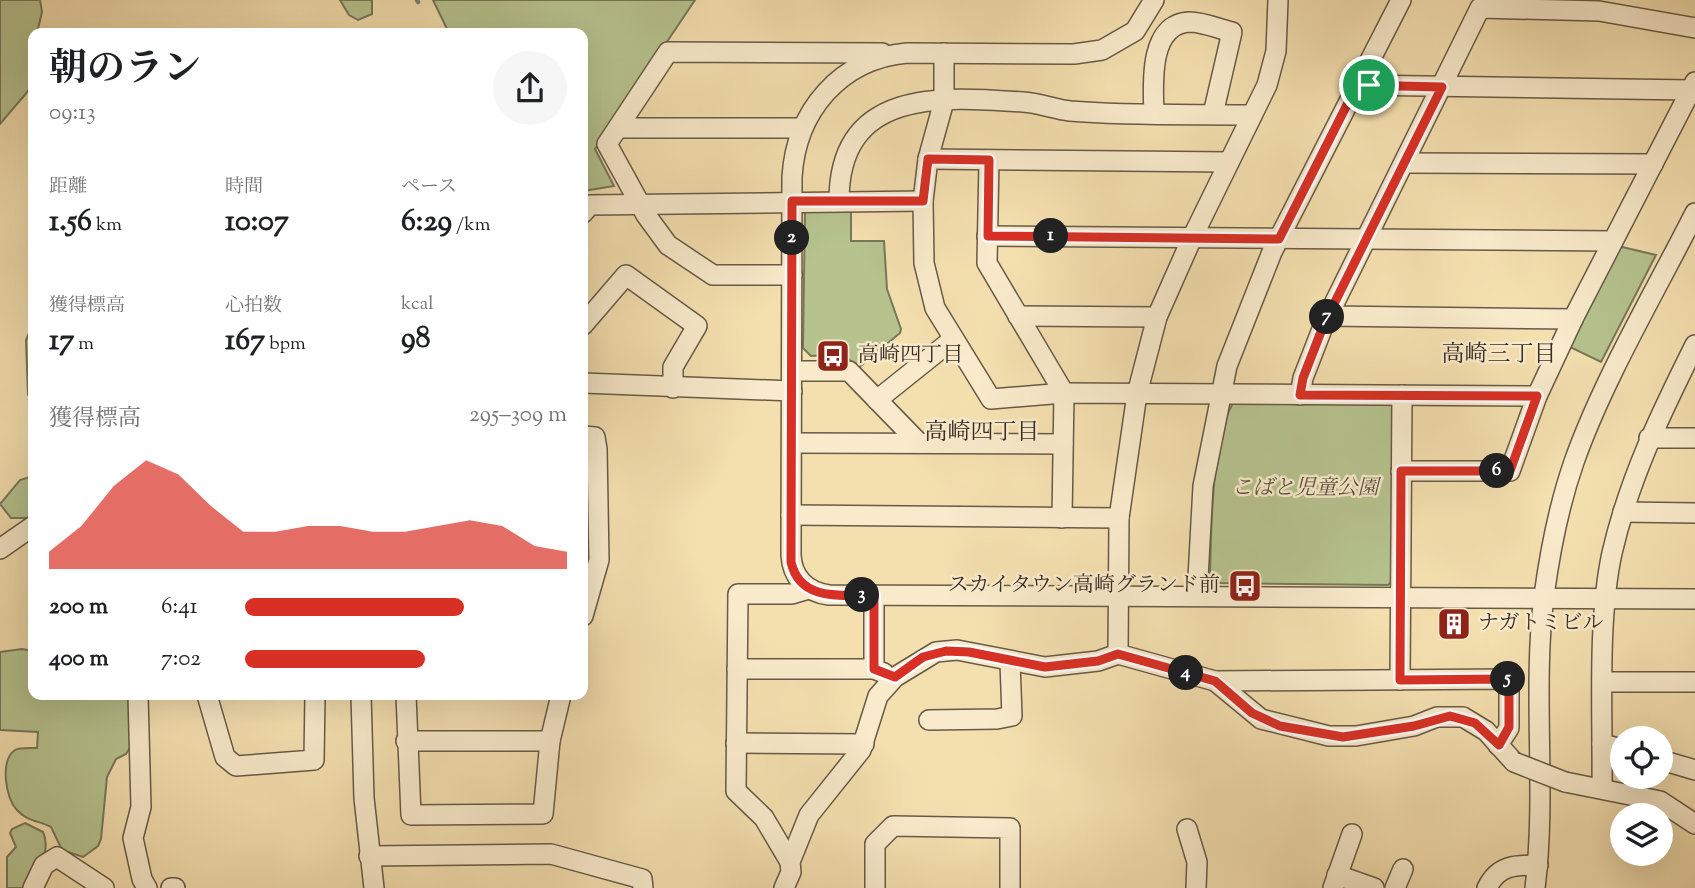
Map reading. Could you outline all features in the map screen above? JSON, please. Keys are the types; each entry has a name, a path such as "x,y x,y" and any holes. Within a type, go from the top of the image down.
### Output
{"street":[{"path":"792,275 713,275 668,245 639,202 607,144 668,52 1074,54 1102,50 1122,41 1135,31 1154,0"},
{"path":"1118,654 1119,518 1137,394 1157,317 1192,237 1267,85 1274,61 1278,0"},
{"path":"1197,596 1203,485 1219,394 1247,312 1279,239 1401,0"},
{"path":"1300,395 1303,378 1328,316 1480,8 1599,12 1695,28"},
{"path":"1154,113 1153,71 1162,39 1178,25 1192,22 1232,32 1213,114"},
{"path":"907,53 876,59 844,76 820,97 802,128 794,151 791,515 793,568 809,589 824,594 874,595 1695,599"},
{"path":"943,53 944,101 928,159 923,201 924,263 928,289 952,340 991,399 1064,393 1537,396"},
{"path":"1357,85 1693,86 1573,319 1537,396 1510,471 1401,471"},
{"path":"839,201 839,170 845,155 869,122 900,105 944,101 1024,102 1069,111 1252,115"},
{"path":"618,128 802,128"},
{"path":"928,159 1229,162"},
{"path":"989,160 987,263 1064,393 1062,518"},
{"path":"1405,163 1653,164"},
{"path":"588,207 639,202 923,201"},
{"path":"1535,888 1538,865 1544,598 1563,497 1583,439 1695,213"},
{"path":"988,236 1613,241"},
{"path":"588,319 626,275 697,326 673,367 673,388"},
{"path":"1018,316 1157,317"},
{"path":"1328,316 1573,319"},
{"path":"877,400 952,340"},
{"path":"1601,788 1605,598 1623,512 1649,438 1693,352"},
{"path":"792,371 849,371 919,443"},
{"path":"588,383 792,391"},
{"path":"1400,680 1402,395"},
{"path":"588,436 595,437 591,514 599,560 588,587"},
{"path":"1649,438 1695,438"},
{"path":"792,443 1063,444"},
{"path":"1623,512 1695,513"},
{"path":"791,515 1119,518"},
{"path":"0,549 28,529"},
{"path":"784,888 791,872 790,862 764,818 736,791 738,594 792,594 809,589"},
{"path":"874,595 874,669"},
{"path":"790,862 809,815 852,764 864,744 873,707 895,677 936,652 957,650 1010,663 1058,667 1098,661 1118,654 1215,681 1509,679 1509,727 1499,745"},
{"path":"929,720 997,719 1012,716 1010,663"},
{"path":"737,669 874,669 895,677"},
{"path":"1215,681 1252,713 1280,726 1343,737 1414,726 1450,716 1475,723 1514,762 1565,782 1660,801 1695,824"},
{"path":"1604,682 1695,682"},
{"path":"138,700 141,807 133,838 142,879 147,888"},
{"path":"208,700 225,757 236,766 314,760 315,700"},
{"path":"361,700 369,856 374,888"},
{"path":"406,700 411,814 543,814 550,741 560,700"},
{"path":"406,741 550,741"},
{"path":"736,743 864,744"},
{"path":"1602,744 1610,746"},
{"path":"1673,764 1695,770"},
{"path":"874,888 875,844 893,826 1010,828 1010,888"},
{"path":"1187,829 1197,862 1196,888"},
{"path":"1352,834 1335,881 1374,888"},
{"path":"369,856 551,855 642,879 643,888"},
{"path":"33,888 44,864 57,858 104,888"},
{"path":"1487,888 1491,880 1508,865 1538,865"},
{"path":"1395,888 1403,869"}],"green space":[{"path":"0,0 40,0 42,12 38,28 28,28 28,91 0,124"},
{"path":"340,0 372,0 372,14 358,20 349,15"},
{"path":"433,0 695,0 595,149 614,186 588,190 588,28 447,28"},
{"path":"851,206 851,241 884,241 887,289 901,329 900,333 857,369 845,354 811,356 803,348 805,210"},
{"path":"1618,246 1656,255 1601,362 1568,346"},
{"path":"28,335 28,395 26,340"},
{"name":"こばと児童公園","path":"1236,399 1390,400 1395,407 1395,579 1388,585 1216,583 1210,577 1217,458 1228,414"},
{"path":"28,478 28,518 11,518 0,504 20,480"},
{"path":"28,650 28,700 132,700 131,746 126,754 116,759 107,777 101,839 98,846 83,857 62,850 51,827 21,814 10,797 6,770 10,755 17,749 37,748 38,732 0,730 0,652"},
{"path":"25,823 43,832 45,854 27,888 7,888 7,857 16,847 10,833 12,829"}],"place":[{"name":"高崎四丁目","path":"833,356"},
{"name":"スカイタウン高崎グランド前","path":"1245,586"},
{"name":"ナガトミビル","path":"1454,624"}],"district":[{"name":"高崎三丁目","path":"1499,355"},
{"name":"高崎四丁目","path":"982,433"}],"route":[{"path":"1357,85 1369,85 1442,87 1358,251 1324,324 1303,378 1300,395 1537,396 1510,471 1401,471 1400,680 1509,679 1509,727 1499,745 1486,731 1463,717 1437,717 1414,726 1343,737 1280,726 1252,713 1215,681 1118,654 1098,661 1045,667 1010,663 957,650 936,652 923,657 895,677 874,669 874,595 829,595 814,592 798,579 791,562 792,201 923,201 928,159 989,160 988,236 1279,239 1357,85"}]}
